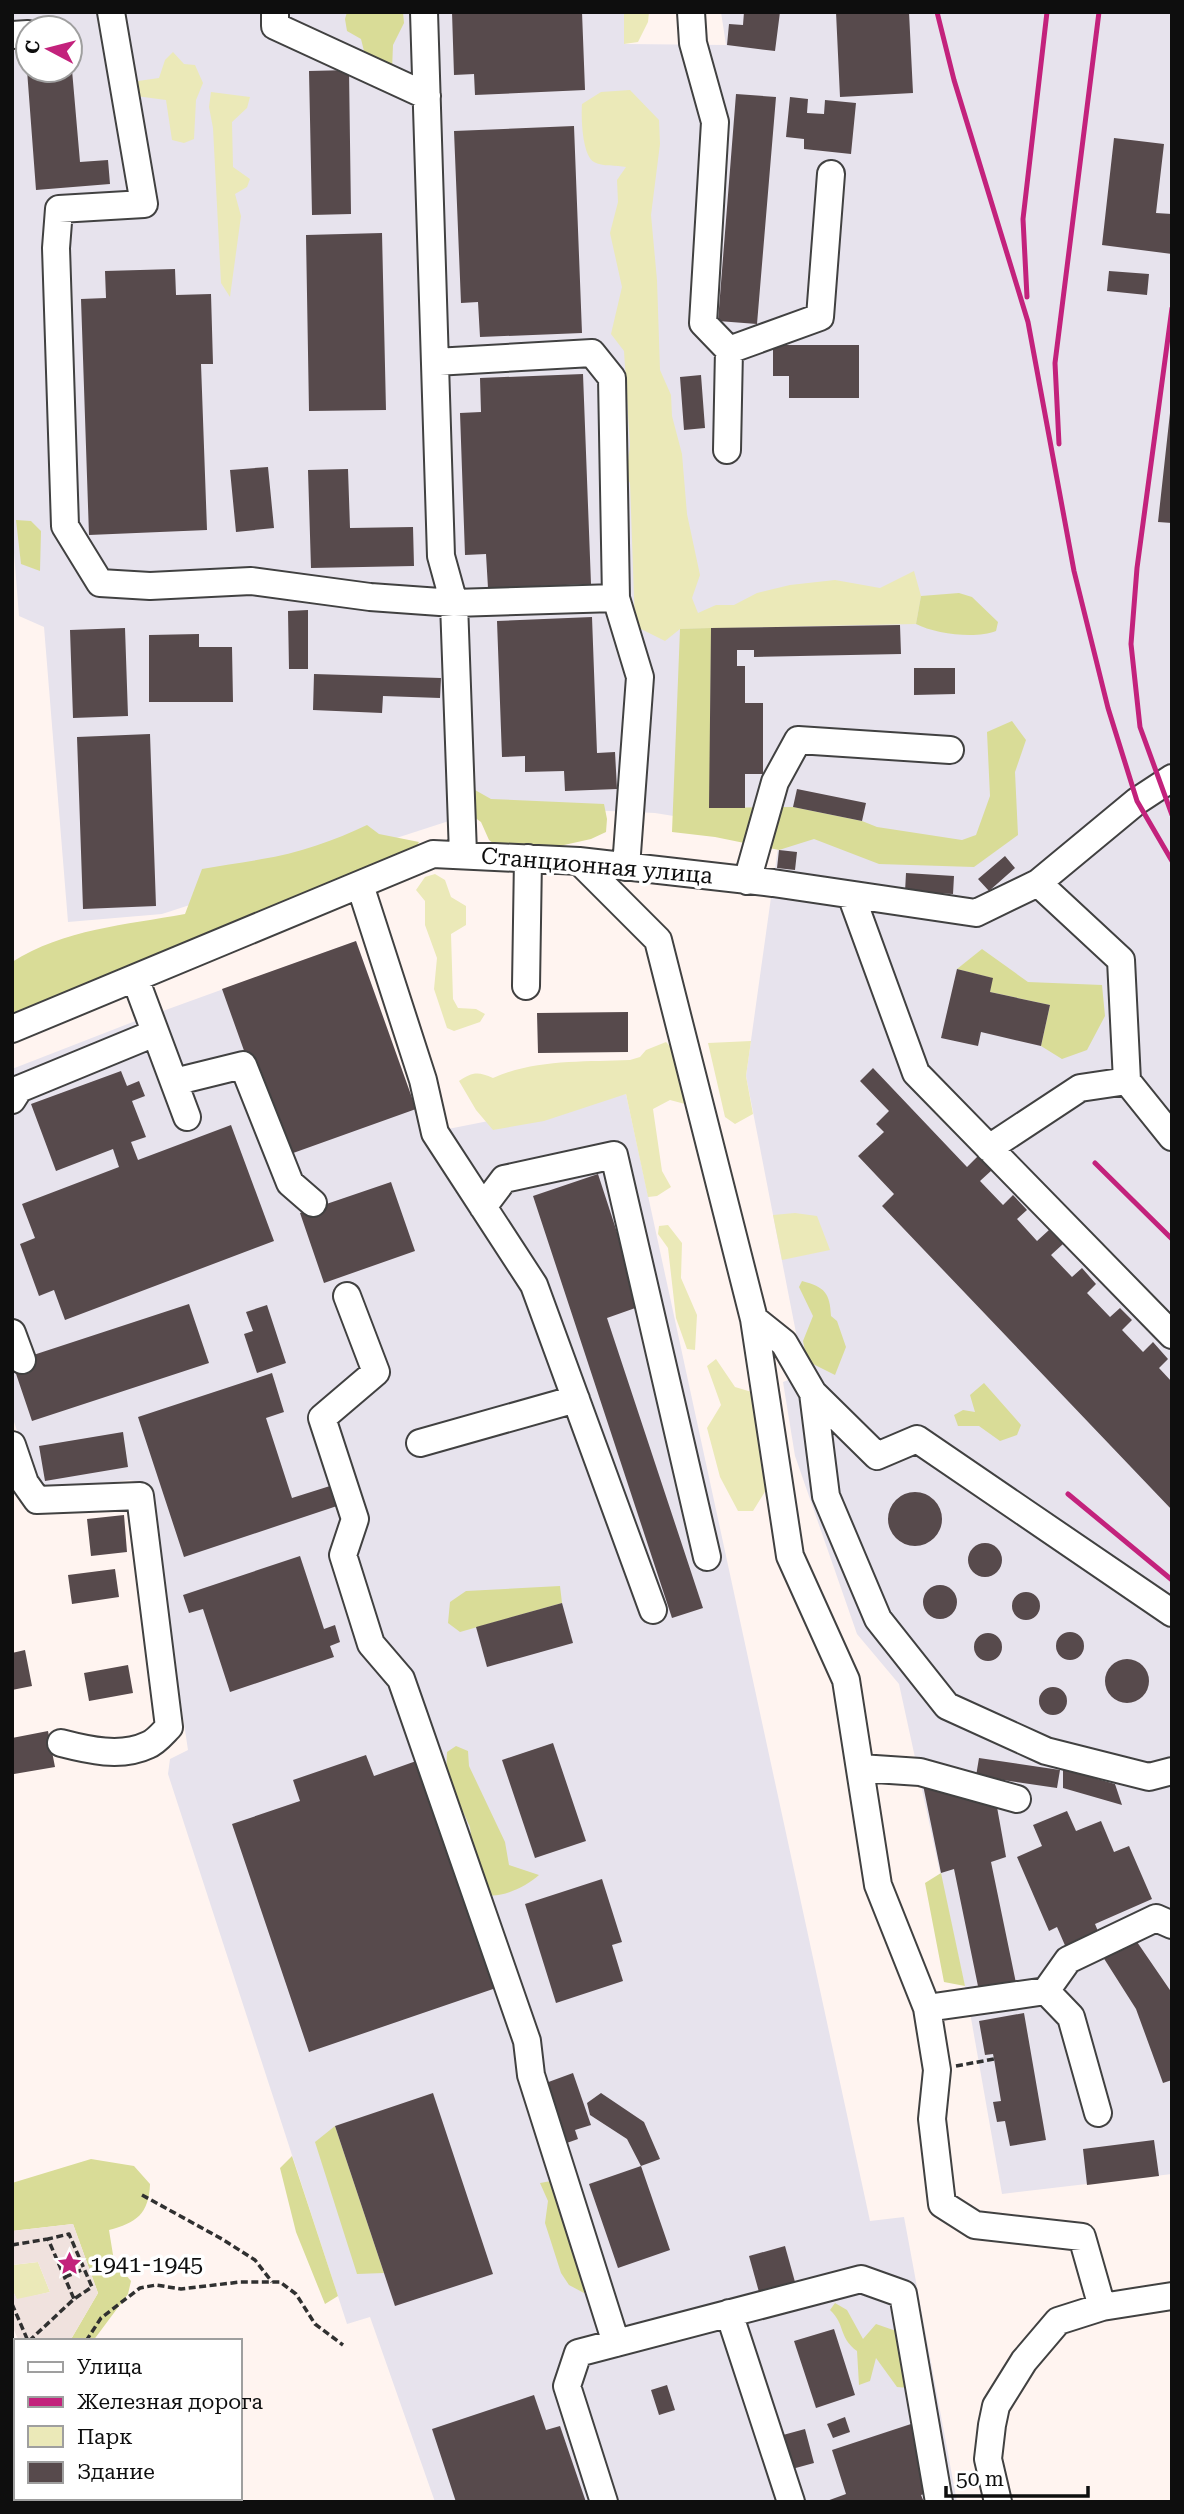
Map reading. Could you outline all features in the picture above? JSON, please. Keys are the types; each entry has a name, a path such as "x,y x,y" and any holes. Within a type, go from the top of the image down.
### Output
{"street":[{"path":"111,12 144,204 60,209 56,248 65,526 100,583 150,586 251,581 370,597 454,603 617,597"},
{"path":"275,12 275,26 427,96"},
{"path":"424,12 442,556 454,603 463,854"},
{"path":"691,12 693,43 715,122 703,323 729,350 727,450"},
{"path":"729,350 820,317 831,174"},
{"path":"435,362 592,353 612,378 617,597 640,677 626,867"},
{"path":"747,881 775,782 798,740 950,750"},
{"name":"Станционная улица","path":"12,1029 433,854 528,858 626,867 976,913 1038,883 1137,801 1172,778"},
{"path":"526,986 528,858"},
{"path":"579,862 658,940 754,1319 790,1556 846,1680 878,1885 927,2008 937,2070 932,2119 942,2204 975,2225 1083,2237 1102,2307"},
{"path":"1038,883 1121,960 1127,1082 1172,1137"},
{"path":"360,884 423,1080 435,1133 534,1285 653,1610"},
{"path":"851,895 916,1073 1172,1335"},
{"path":"135,978 187,1117"},
{"path":"12,1100 19,1089 155,1033"},
{"path":"174,1082 243,1065 290,1183 313,1203"},
{"path":"989,1148 1080,1088 1127,1082"},
{"path":"483,1207 504,1179 614,1155 707,1556"},
{"path":"347,1296 376,1372 322,1418 355,1519 343,1555 371,1644 401,1679 527,2041 531,2075 616,2343"},
{"path":"754,1319 785,1343 813,1393 877,1456 917,1439 1172,1613"},
{"path":"12,1333 22,1360"},
{"path":"813,1393 827,1496 872,1606 878,1619 947,1706 1046,1751 1149,1777 1172,1771"},
{"path":"420,1443 576,1399"},
{"path":"12,1445 25,1483 37,1500 140,1496 170,1727 149,1745 117,1752 88,1750 61,1742"},
{"path":"860,1768 920,1772 1017,1799"},
{"path":"927,2008 1046,1991 1068,1960 1156,1918 1172,1925"},
{"path":"1046,1991 1071,2017 1098,2113"},
{"path":"604,2502 567,2386 578,2353 861,2279 903,2294 939,2502"},
{"path":"998,2502 988,2459 996,2406 1024,2361 1058,2321 1102,2307 1172,2296"},
{"path":"729,2314 792,2502"}],"path":[{"path":"937,2070 994,2059"},
{"path":"142,2195 244,2253 254,2260 272,2282"},
{"path":"12,2245 69,2234 92,2287 74,2299 30,2339"},
{"path":"48,2239 74,2299"},
{"path":"65,2277 84,2269"},
{"path":"87,2339 101,2318 140,2288 156,2285 181,2289 240,2282 279,2282 296,2294 316,2324 343,2346"},
{"path":"12,2304 27,2339"}],"shaded area":[{"path":"12,12 624,12 625,44 726,45 721,12 1172,12 1172,2174 1002,2194 968,2001 899,1684 857,1634 795,1456 783,1382 796,1377 797,1338 746,1076 780,833 655,813 495,806 162,914 68,922 44,627 19,616 12,527"},
{"path":"356,941 416,1109 448,1129 626,1094 870,2221 904,2217 957,2502 435,2502 370,2317 347,2324 168,1774 170,1759 188,1750 148,1484 130,1480 38,1492 12,1416 12,1069"},
{"path":"73,2224 98,2293 71,2339 18,2339 12,2326 12,2289 17,2299 50,2292 38,2262 12,2265 12,2231"}],"green space":[{"path":"347,12 403,12 404,23 393,45 392,70 364,51 361,39 347,31"},
{"path":"624,12 649,12 648,22 638,42 624,44"},
{"path":"173,52 184,64 195,65 203,83 196,100 194,139 184,143 172,140 166,100 136,96 138,81 159,78 165,60"},
{"path":"630,90 659,120 660,144 651,215 657,280 660,370 671,395 672,416 682,454 687,514 700,575 692,598 698,613 716,605 734,605 757,593 790,585 835,580 880,588 914,571 921,596 916,624 680,629 665,641 635,626 630,483 626,477 630,445 624,351 611,334 622,287 610,233 618,202 617,180 626,167 601,165 590,158 583,135 582,118 582,104 601,92"},
{"path":"211,92 250,97 247,108 232,122 233,167 250,179 247,187 235,194 241,216 230,297 221,283 213,128 209,107"},
{"path":"16,520 31,521 41,531 40,571 21,564"},
{"path":"959,593 972,597 998,622 996,631 978,635 956,634 916,624 921,596"},
{"path":"711,628 710,808 793,807 862,821 877,827 962,840 976,835 990,796 987,732 1012,721 1026,740 1015,772 1018,835 974,867 879,864 814,839 779,850 715,837 672,832 680,629"},
{"path":"475,790 491,799 604,804 606,832 591,839 555,847 497,846 489,840 481,822 464,810 466,795"},
{"path":"367,825 379,834 419,842 413,852 12,1014 12,962 32,951 74,935 185,914 202,869 288,854"},
{"path":"435,874 445,880 451,897 466,906 466,925 451,934 453,999 458,1008 476,1009 485,1014 480,1022 454,1031 447,1028 434,989 437,958 425,925 425,901 416,890 425,877"},
{"path":"982,949 1028,982 1102,985 1105,1016 1087,1050 1062,1059 1041,1046 1050,1005 990,992 992,978 957,969"},
{"path":"751,1041 746,1076 753,1114 735,1124 725,1117 708,1043"},
{"path":"666,1042 678,1054 687,1089 685,1104 670,1100 653,1109 662,1171 671,1187 657,1196 648,1197 626,1094 544,1121 493,1130 476,1110 459,1081 475,1074 493,1078 543,1064 630,1060"},
{"path":"795,1213 817,1216 830,1250 782,1260 773,1215"},
{"path":"668,1225 682,1243 681,1278 697,1315 695,1350 687,1349 676,1318 668,1248 658,1234 659,1226"},
{"path":"802,1281 825,1292 831,1316 837,1321 846,1347 835,1375 807,1361 803,1341 813,1316 799,1287"},
{"path":"716,1359 735,1387 755,1393 765,1414 766,1490 753,1511 738,1511 720,1477 707,1428 721,1405 707,1366"},
{"path":"984,1383 1021,1425 1017,1435 1000,1441 979,1426 958,1426 954,1415 963,1410 975,1412 970,1395"},
{"path":"560,1586 562,1603 460,1632 448,1623 450,1602 466,1591"},
{"path":"456,1746 468,1751 469,1766 505,1842 509,1865 539,1875 500,1895 487,1895 475,1874 470,1827 446,1775 447,1752"},
{"path":"941,1873 965,1986 944,1982 925,1883"},
{"path":"335,2126 384,2273 357,2274 315,2142"},
{"path":"292,2156 338,2296 325,2304 296,2232 280,2168"},
{"path":"91,2159 134,2166 150,2184 147,2203 139,2216 127,2224 109,2230 114,2261 131,2281 128,2294 94,2339 71,2339 98,2293 73,2224 12,2231 12,2183"},
{"path":"551,2181 588,2291 584,2293 569,2285 561,2273 545,2223 548,2201 540,2183"},
{"path":"38,2262 50,2292 17,2300 12,2289 12,2265"},
{"path":"835,2303 847,2310 863,2339 876,2324 902,2333 909,2388 897,2387 876,2358 870,2381 859,2385 857,2351 847,2341 830,2310"}],"building":[{"path":"452,12 582,12 585,90 475,95 474,74 454,75"},
{"path":"744,12 780,12 775,51 727,45 729,24 743,25"},
{"path":"836,12 909,12 913,93 840,97"},
{"path":"349,70 351,214 312,215 309,71"},
{"path":"28,84 73,84 80,162 108,160 110,184 36,190"},
{"path":"736,94 776,97 757,324 718,321"},
{"path":"790,97 808,99 807,113 824,114 825,100 856,103 851,154 804,149 804,139 786,137"},
{"path":"574,126 582,333 480,337 478,302 461,303 454,131"},
{"path":"1114,138 1164,144 1156,213 1172,214 1172,254 1102,245"},
{"path":"382,233 386,410 309,411 306,235"},
{"path":"175,269 176,295 211,294 213,364 201,364 207,530 89,535 81,299 106,298 105,271"},
{"path":"1109,271 1149,274 1147,295 1107,291"},
{"path":"773,345 859,345 859,398 789,398 789,376 773,376"},
{"path":"583,374 591,584 488,588 486,554 465,555 460,413 481,412 480,378"},
{"path":"701,375 705,428 684,430 680,377"},
{"path":"1172,413 1172,523 1158,522"},
{"path":"268,467 274,528 236,532 230,470"},
{"path":"348,469 350,528 413,527 414,566 311,568 308,470"},
{"path":"308,610 308,669 289,669 288,611"},
{"path":"592,617 597,753 615,752 617,789 565,791 564,771 525,772 525,756 502,757 497,621"},
{"path":"900,625 901,654 754,657 754,650 737,650 737,666 745,666 745,703 763,703 763,774 745,774 745,808 709,808 711,628"},
{"path":"125,628 128,716 73,718 70,630"},
{"path":"199,634 199,647 232,647 233,702 149,702 149,635"},
{"path":"914,668 955,668 955,694 914,695"},
{"path":"314,674 441,678 440,698 383,696 382,713 313,710"},
{"path":"150,734 156,906 83,909 77,737"},
{"path":"797,789 866,803 862,821 793,807"},
{"path":"779,850 797,852 795,870 777,868"},
{"path":"1005,856 1015,868 989,891 978,879"},
{"path":"906,873 954,876 953,894 905,892"},
{"path":"356,941 416,1109 282,1157 222,989"},
{"path":"957,969 993,978 990,992 1050,1005 1041,1046 981,1032 978,1046 941,1038"},
{"path":"628,1012 628,1052 538,1053 537,1013"},
{"path":"873,1068 967,1167 978,1156 992,1170 980,1181 1003,1205 1013,1195 1027,1210 1017,1219 1037,1241 1049,1230 1063,1244 1051,1255 1072,1277 1082,1268 1096,1284 1087,1293 1110,1317 1120,1308 1132,1320 1122,1330 1143,1352 1153,1342 1168,1359 1159,1368 1172,1382 1172,1510 882,1206 894,1194 858,1156 884,1132 876,1124 889,1111 860,1081"},
{"path":"121,1071 127,1086 139,1081 145,1096 132,1101 146,1137 131,1142 138,1160 231,1125 274,1241 65,1320 54,1290 39,1296 20,1244 35,1238 22,1204 119,1167 113,1149 56,1171 31,1104"},
{"path":"598,1174 641,1306 607,1318 703,1608 672,1618 533,1196"},
{"path":"391,1182 415,1251 324,1283 300,1213"},
{"path":"189,1304 209,1363 32,1421 12,1362"},
{"path":"267,1305 286,1363 257,1373 244,1334 253,1331 246,1312"},
{"path":"272,1373 284,1412 266,1418 292,1498 330,1486 337,1506 184,1557 138,1417"},
{"path":"123,1432 128,1467 45,1481 39,1446"},
{"path":"920,1492 930,1496 938,1504 942,1519 938,1534 930,1542 910,1546 900,1542 892,1534 888,1514 892,1504 900,1496"},
{"path":"124,1515 127,1552 91,1556 87,1519"},
{"path":"985,1543 997,1548 1002,1560 997,1572 985,1577 973,1572 968,1560 973,1548"},
{"path":"300,1556 324,1629 335,1625 340,1642 330,1646 334,1657 230,1692 203,1609 189,1613 183,1595"},
{"path":"115,1569 119,1597 72,1604 68,1575"},
{"path":"940,1585 952,1590 957,1602 952,1614 940,1619 928,1614 923,1602 928,1590"},
{"path":"1026,1592 1036,1596 1040,1606 1036,1616 1026,1620 1016,1616 1012,1606 1016,1596"},
{"path":"562,1603 573,1643 487,1667 476,1627"},
{"path":"1070,1632 1080,1636 1084,1646 1080,1656 1070,1660 1060,1656 1056,1646 1060,1636"},
{"path":"988,1633 998,1637 1002,1647 998,1657 988,1661 978,1657 974,1647 978,1637"},
{"path":"25,1650 32,1686 12,1690 12,1653"},
{"path":"1127,1659 1142,1666 1149,1681 1142,1696 1127,1703 1112,1696 1105,1681 1112,1666"},
{"path":"128,1665 133,1693 89,1701 84,1673"},
{"path":"1053,1687 1063,1691 1067,1701 1063,1711 1053,1715 1043,1711 1039,1701 1043,1691"},
{"path":"48,1731 55,1767 14,1774 12,1738"},
{"path":"553,1743 586,1841 535,1858 502,1760"},
{"path":"366,1755 374,1776 419,1760 496,1988 309,2052 232,1824 300,1801 293,1780"},
{"path":"979,1758 1060,1770 1057,1788 976,1776"},
{"path":"1063,1769 1115,1784 1122,1805 1063,1788"},
{"path":"922,1780 995,1796 1006,1857 991,1862 1016,1983 979,1991 954,1869 941,1873"},
{"path":"1067,1811 1076,1831 1101,1821 1114,1852 1129,1846 1152,1899 1095,1924 1100,1936 1067,1950 1057,1927 1049,1931 1017,1857 1042,1846 1033,1825"},
{"path":"602,1879 622,1942 612,1945 623,1981 556,2003 525,1904"},
{"path":"1135,1939 1172,1993 1172,2080 1163,2083 1136,2009 1103,1957"},
{"path":"1024,2013 1046,2140 1010,2146 1005,2121 997,2122 993,2102 1001,2101 994,2059 993,2054 985,2055 979,2021"},
{"path":"573,2073 591,2125 575,2130 578,2139 564,2144 543,2084"},
{"path":"433,2093 493,2274 395,2306 335,2126"},
{"path":"601,2093 644,2122 660,2159 641,2166 627,2139 590,2115 587,2103"},
{"path":"1154,2140 1159,2176 1087,2185 1083,2149"},
{"path":"641,2166 670,2250 618,2268 589,2184"},
{"path":"785,2246 795,2282 759,2292 749,2256"},
{"path":"834,2329 855,2395 816,2408 794,2341"},
{"path":"667,2385 675,2410 659,2415 651,2390"},
{"path":"534,2395 546,2430 560,2426 586,2502 456,2502 432,2429"},
{"path":"845,2417 850,2432 833,2438 827,2424"},
{"path":"911,2424 933,2491 921,2495 924,2502 824,2502 846,2494 832,2450"},
{"path":"805,2429 814,2463 792,2469 783,2435"}],"railway":[{"path":"937,12 954,80 1028,322 1074,571 1108,708 1137,801 1172,861"},
{"path":"1027,297 1023,219 1047,12"},
{"path":"1059,444 1055,363 1099,12"},
{"path":"1172,308 1137,568 1131,644 1140,727 1172,815"},
{"path":"1095,1163 1172,1239"},
{"path":"1068,1494 1172,1580"}],"place":[{"name":"1941-1945","path":"70,2264"}]}
